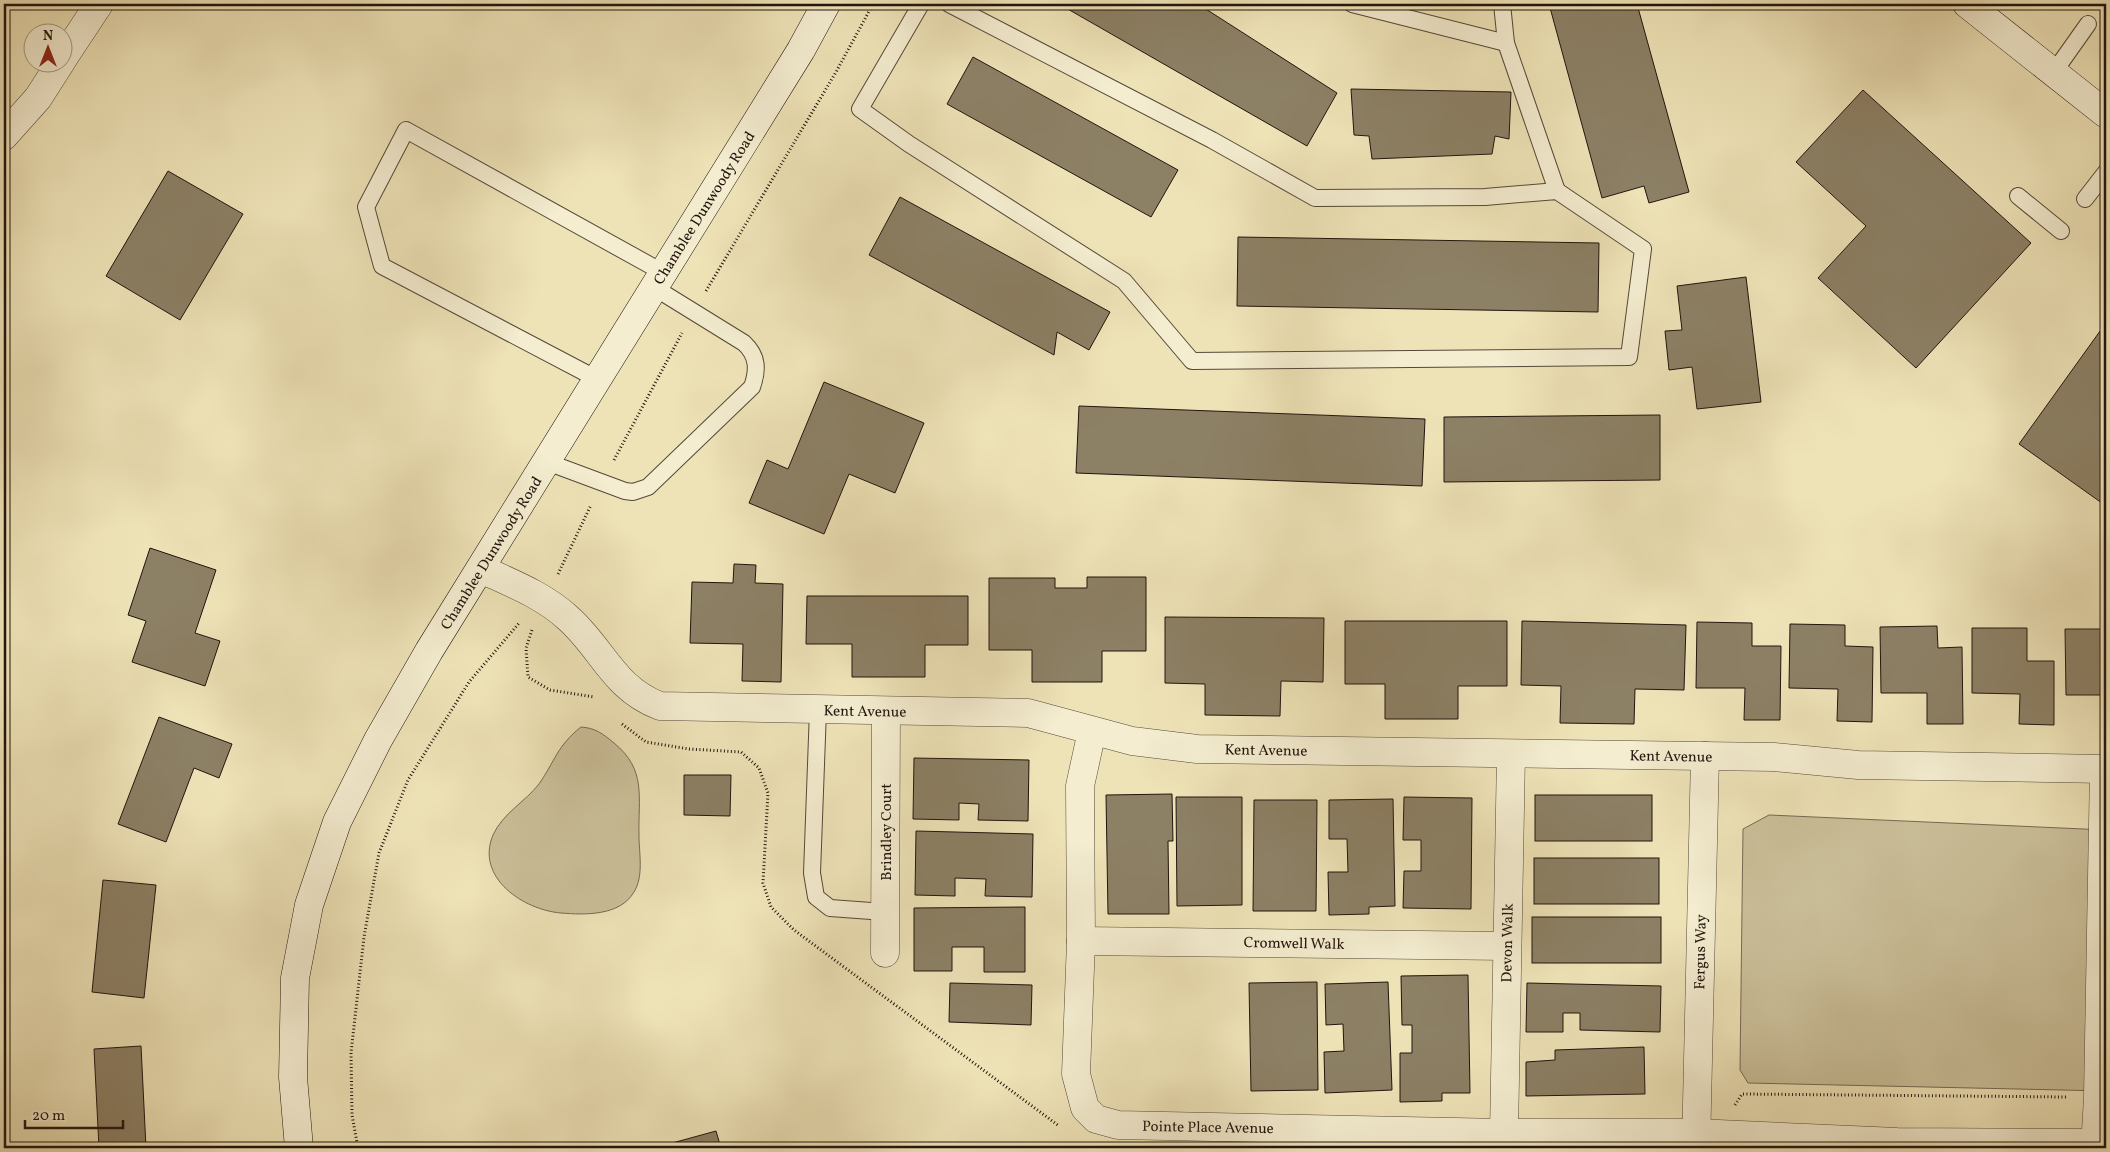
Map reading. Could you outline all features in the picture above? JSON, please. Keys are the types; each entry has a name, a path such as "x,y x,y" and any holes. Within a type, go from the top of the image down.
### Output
{"street":[{"path":"72,46 99,4"},
{"name":"Chamblee Dunwoody Road","path":"299,1148 292,1077 295,978 309,905 321,864 337,822 378,740 429,651 599,380 801,50 826,4"},
{"path":"1967,4 2106,114"},
{"path":"4,136 38,98 55,72"},
{"name":"Kent Avenue","path":"481,569 541,598 572,622 626,686 640,699 660,706 886,712 939,710 1028,713 1132,741 1197,749 1774,757 1858,765 2105,769"},
{"name":"Brindley Court","path":"886,712 886,953"},
{"name":"Pointe Place Avenue","path":"1092,731 1080,786 1080,941 1076,1074 1085,1108 1096,1119 1118,1125 1504,1133 1696,1141 1897,1145 2099,1145"},
{"name":"Devon Walk","path":"1504,1133 1511,754"},
{"name":"Fergus Way","path":"1696,1141 1705,756"},
{"path":"2099,1145 2098,1098 2105,769"},
{"name":"Cromwell Walk","path":"1080,941 1507,946"}],"lane":[{"path":"921,4 860,109 909,144 1124,281 1192,361 1629,357 1643,249 1557,191 1506,43 1502,4"},
{"path":"949,4 982,23 1212,140 1315,198 1485,197 1557,191"},
{"path":"1352,4 1506,43"},
{"path":"2054,72 2088,24"},
{"path":"548,462 602,483 633,492 648,488 752,387 756,375 756,362 752,350 694,312 660,280 406,130 366,207 382,266 599,380"},
{"path":"2085,199 2106,172"},
{"path":"2018,196 2061,231"},
{"path":"818,710 812,873 816,897 830,908 886,912"}],"path":[{"path":"358,1148 352,1116 351,1053 364,937 379,853 408,780 470,682 556,578 602,483 694,312 836,72 873,4"},
{"path":"541,598 526,648 528,677 550,690 595,698 601,704"},
{"path":"619,721 646,742 689,749 741,752 759,768 768,793 763,882 771,907 794,930 1061,1128"},
{"path":"1742,1094 2098,1098"}],"shaded area":[{"path":"581,727 606,736 625,753 632,763 636,774 639,797 640,872 637,886 628,900 620,906 591,914 547,911 532,906 518,898 506,889 497,878 491,865 489,851 493,835 502,820 539,784 561,747"},
{"path":"1769,815 2106,830 2106,1091 1748,1083 1740,1070 1743,829"}],"building":[{"path":"1059,4 1198,4 1337,93 1307,146"},
{"path":"1549,4 1637,4 1689,192 1649,203 1644,186 1602,198"},
{"path":"973,57 1178,170 1151,217 947,104"},
{"path":"1351,89 1511,92 1509,139 1495,136 1492,154 1372,159 1369,136 1354,135"},
{"path":"1863,90 2031,243 1916,368 1818,278 1866,226 1796,162"},
{"path":"168,171 243,214 180,320 106,276"},
{"path":"900,197 1110,312 1089,350 1057,332 1054,355 869,255"},
{"path":"1238,237 1599,243 1598,312 1237,306"},
{"path":"1746,277 1761,402 1697,409 1692,367 1669,370 1665,331 1682,330 1677,286"},
{"path":"2103,327 2106,330 2106,506 2019,444"},
{"path":"824,382 924,423 895,493 849,474 824,534 749,503 767,460 788,469"},
{"path":"1079,406 1425,419 1422,486 1076,473"},
{"path":"1660,415 1660,480 1444,482 1444,417"},
{"path":"150,548 216,570 195,633 220,641 205,686 132,662 146,621 128,615"},
{"path":"734,564 756,565 755,583 783,584 781,682 742,681 743,644 690,643 692,582 733,583"},
{"path":"1087,577 1146,577 1146,651 1102,651 1102,682 1032,682 1032,650 989,650 989,578 1055,578 1055,588 1087,588"},
{"path":"807,596 968,596 968,645 925,645 925,677 852,677 852,644 806,644"},
{"path":"1165,617 1324,618 1323,682 1281,681 1280,716 1205,715 1205,684 1165,683"},
{"path":"1345,621 1507,621 1507,686 1458,686 1458,719 1385,719 1385,684 1345,684"},
{"path":"1522,621 1686,625 1684,690 1635,689 1634,724 1560,723 1561,686 1521,685"},
{"path":"1697,622 1752,623 1752,646 1781,646 1780,720 1744,720 1745,688 1696,688"},
{"path":"1790,624 1845,625 1845,646 1873,647 1872,722 1837,721 1838,689 1789,688"},
{"path":"1937,626 1938,648 1962,647 1963,724 1927,724 1927,693 1881,693 1880,627"},
{"path":"1972,628 2027,628 2027,661 2054,661 2054,725 2019,724 2020,694 1972,693"},
{"path":"2065,629 2106,629 2106,695 2066,695"},
{"path":"159,717 232,744 219,778 194,768 166,842 118,824"},
{"path":"914,758 1029,760 1028,821 978,820 979,804 959,803 959,820 913,819"},
{"path":"684,775 731,775 730,816 684,815"},
{"path":"1172,794 1173,841 1168,841 1169,914 1108,914 1106,795"},
{"path":"1535,795 1652,795 1652,841 1535,841"},
{"path":"1176,797 1242,797 1242,905 1177,906"},
{"path":"1404,797 1472,798 1471,909 1403,908 1404,871 1421,871 1421,840 1403,840"},
{"path":"1393,799 1395,906 1369,907 1369,914 1329,915 1328,872 1348,872 1347,839 1329,839 1329,800"},
{"path":"1254,800 1317,800 1316,911 1253,911"},
{"path":"916,831 1033,834 1032,897 985,896 986,879 955,878 955,896 915,895"},
{"path":"1534,858 1659,858 1659,904 1534,904"},
{"path":"103,880 156,885 144,998 92,992"},
{"path":"1025,907 1025,972 984,972 984,947 952,947 952,971 914,971 914,908"},
{"path":"1532,917 1661,917 1661,963 1532,963"},
{"path":"1468,975 1470,1093 1442,1093 1442,1101 1400,1102 1400,1053 1412,1053 1412,1025 1402,1025 1401,976"},
{"path":"1317,982 1318,1090 1251,1091 1249,983"},
{"path":"1388,982 1392,1090 1325,1093 1324,1052 1344,1051 1343,1024 1326,1025 1325,984"},
{"path":"950,983 1032,985 1031,1025 949,1022"},
{"path":"1527,983 1661,986 1660,1032 1580,1030 1580,1013 1563,1013 1563,1032 1526,1032"},
{"path":"141,1046 146,1148 99,1148 94,1049"},
{"path":"1644,1047 1645,1094 1526,1096 1526,1062 1555,1060 1555,1050"},
{"path":"716,1131 721,1148 654,1148"}]}
